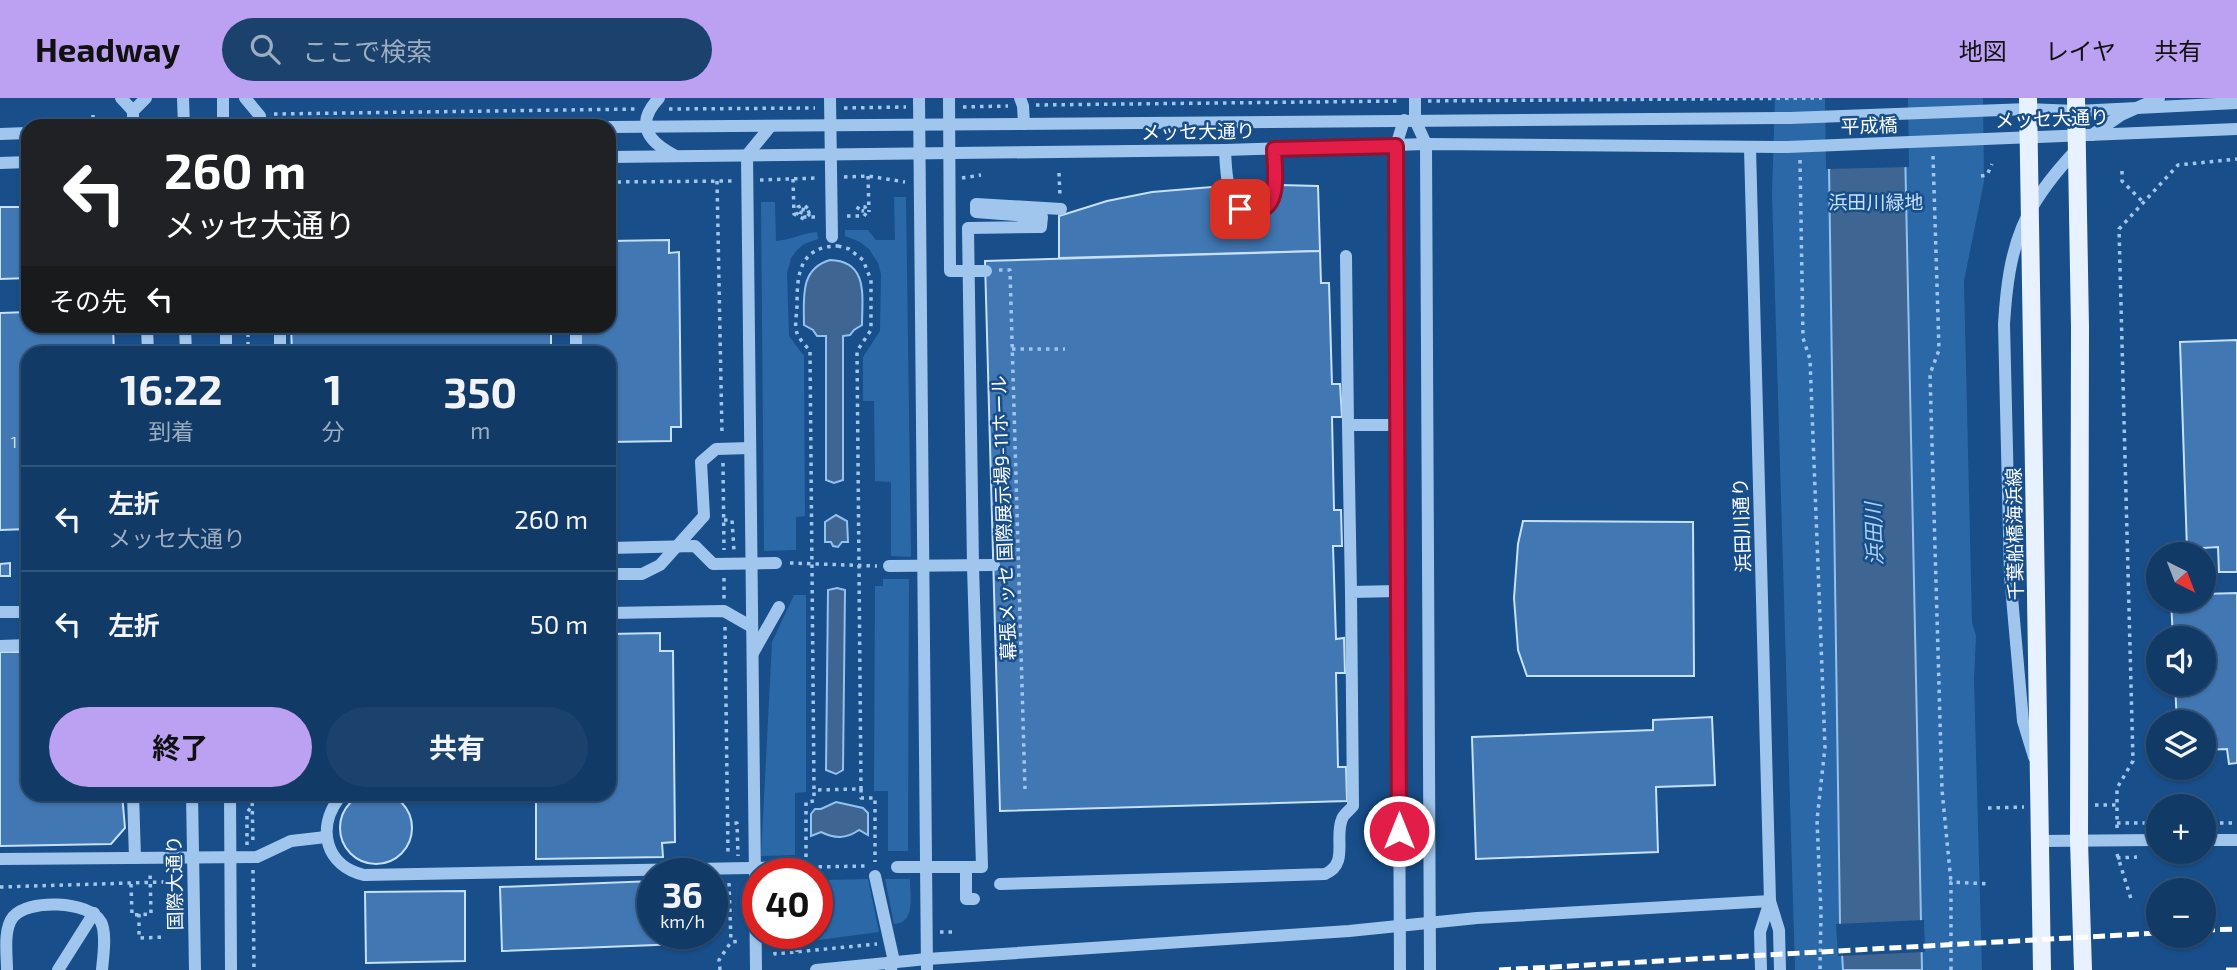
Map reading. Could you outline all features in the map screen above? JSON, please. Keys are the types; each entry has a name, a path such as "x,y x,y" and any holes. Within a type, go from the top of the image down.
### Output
{"main road":[{"name":"千葉船橋海浜線","path":"2028,104 2042,970"},
{"path":"2077,104 2080,327 2079,841 2083,970"}],"street":[{"path":"121,98 133,119 146,98"},
{"path":"183,98 184,119"},
{"path":"223,98 223,119"},
{"path":"244,98 260,119"},
{"path":"659,98 648,109 645,128 660,148 674,156"},
{"path":"830,98 832,237"},
{"path":"919,98 927,965"},
{"path":"949,98 950,271 986,271"},
{"path":"1020,98 1024,124"},
{"path":"1401,970 1396,146 1410,120 1415,98"},
{"path":"2038,771 2024,722 2010,575 2004,324 2008,274 2020,229 2044,188 2079,147 2121,115 2159,98"},
{"name":"メッセ大通り","path":"1947,113 2028,104 2237,103"},
{"name":"平成橋","path":"1790,118 1947,113"},
{"name":"メッセ大通り","path":"616,127 1790,118"},
{"path":"1410,120 1426,144 1430,970"},
{"path":"755,858 747,155 770,127"},
{"name":"メッセ大通り","path":"1952,141 2237,129"},
{"path":"0,134 21,134"},
{"name":"平成橋","path":"1793,149 1952,141"},
{"name":"メッセ大通り","path":"616,157 1225,150 1426,144 1793,149"},
{"name":"浜田川通り","path":"1750,148 1770,901"},
{"path":"1225,150 1226,180 1231,196 1240,209 1250,212 1261,211 1274,195 1274,149"},
{"path":"0,163 21,162"},
{"path":"897,867 982,867 973,566 968,228 1041,227 1042,217 976,212 976,204 1061,209"},
{"path":"1000,884 1311,875 1330,872 1336,867 1342,818 1353,806 1346,256"},
{"path":"1348,425 1397,425"},
{"path":"616,574 642,574 660,565 704,516 701,462 716,449 750,448"},
{"path":"616,548 695,546 713,564 776,563"},
{"path":"890,566 994,565"},
{"path":"1350,592 1398,590"},
{"path":"752,654 779,607"},
{"path":"616,613 724,611 752,627"},
{"path":"0,612 21,612"},
{"path":"0,646 21,645"},
{"path":"133,801 135,858"},
{"name":"国際大通り","path":"192,801 195,970"},
{"path":"230,801 230,970"},
{"path":"337,801 327,819 326,837 333,854 342,864 352,872 364,875 742,868"},
{"path":"0,859 251,854 257,857 291,841 326,837"},
{"path":"2216,840 2237,839"},
{"path":"2040,841 2146,840"},
{"path":"967,867 966,899 974,899"},
{"path":"875,876 893,957 891,970"},
{"path":"816,970 927,965 1477,918 1770,901"},
{"path":"1761,970 1760,932 1770,901"},
{"path":"1770,901 1779,930 1780,970"},
{"path":"7,970 7,930 11,919 17,912 32,906 79,906 94,913 103,928 102,970"},
{"path":"58,970 94,913"},
{"path":"756,949 756,970"}],"path":[{"path":"1792,100 1822,98"},
{"path":"93,117 133,119"},
{"path":"1793,149 1803,338 1810,359 1825,747 1818,820 1820,970"},
{"path":"1933,154 1939,350 1930,374 1942,790 1951,882 1951,970"},
{"path":"2132,902 2117,858 2117,788 2133,761 2119,234 2122,225 2178,165 2237,159"},
{"path":"1981,176 1987,175 1992,164"},
{"path":"2122,171 2122,181 2143,202"},
{"path":"1059,173 1061,209"},
{"path":"957,178 981,175"},
{"path":"843,177 868,176 920,182"},
{"path":"867,214 868,176"},
{"path":"793,178 794,214 804,219 809,215 806,210 800,209 799,212 805,214 811,211 804,205 798,207 796,213 804,217"},
{"path":"616,182 818,178"},
{"path":"867,214 858,213 855,210 858,204 863,203 864,211 857,210 859,206 866,207 867,214"},
{"path":"838,246 849,249 863,260 871,280 871,330 857,351 859,567 861,798 875,798 876,866 806,867 806,802 814,802 810,351 797,333 797,281 800,268 812,254 824,248 838,246"},
{"name":"幕張メッセ 国際展示場9-11ホール","path":"986,271 1010,270 1025,789"},
{"path":"1012,349 1065,349"},
{"path":"724,520 732,520 735,564"},
{"path":"776,563 890,566"},
{"path":"814,790 861,789"},
{"path":"253,801 251,854 254,970"},
{"path":"251,854 247,813 253,804"},
{"path":"2117,823 2146,823"},
{"path":"2216,823 2237,823"},
{"path":"726,824 737,824 738,868"},
{"path":"2117,858 2143,856"},
{"path":"131,884 132,915 151,914 149,858"},
{"path":"0,887 164,882"},
{"path":"1951,882 1990,884"},
{"path":"139,914 139,938 166,937"},
{"path":"720,970 719,960 731,942 742,941"},
{"path":"775,949 775,954 797,953 887,943"}],"green space":[{"name":"浜田川緑地","path":"1775,98 1983,98 1984,182 1964,281 1972,622 1976,636 1974,679 1982,970 1795,970 1772,194"},
{"path":"894,197 906,197 911,557 891,556 891,482 875,481 874,401 863,401 863,357 880,331 881,274 869,249 845,236 845,230 868,230 876,240 895,240"},
{"path":"761,202 775,202 776,241 817,232 818,239 797,250 791,258 787,273 789,336 804,356 805,516 796,517 796,550 764,551"},
{"path":"883,579 909,579 908,851 888,851 888,791 874,791 875,586 883,586"},
{"path":"794,595 806,595 806,792 795,793 795,855 761,856 772,642"},
{"path":"868,879 879,932 833,938 833,880"},
{"path":"885,879 910,879 909,914 906,919 894,924"}],"water":[{"name":"浜田川","path":"1828,98 1904,98 1922,970 1843,970 1840,923"},
{"path":"830,260 843,262 851,267 861,282 862,292 862,325 850,335 843,336 843,480 834,483 826,480 826,336 817,336 804,325 804,295 808,278 820,264"},
{"path":"836,515 847,521 848,542 842,542 838,547 831,542 825,542 825,522"},
{"path":"828,590 845,590 843,770 836,774 826,770"},
{"path":"836,802 863,808 868,813 868,835 859,830 845,836 836,837 821,832 811,836 811,814 815,809"}],"pier":[{"path":"1825,98 1908,98 1909,167 1826,169"},
{"path":"1924,920 1925,952 1838,956 1836,924"}],"building":[{"path":"1248,184 1318,186 1320,251 1059,258 1059,216 1107,201 1152,192"},
{"path":"0,207 21,207 21,278 0,279"},
{"path":"669,240 669,253 679,252 681,427 671,427 671,441 616,442 616,346 581,346 581,333 616,333 616,241"},
{"path":"1320,251 1321,283 1329,283 1332,384 1340,384 1342,417 1332,417 1334,510 1341,510 1342,546 1333,546 1336,639 1344,638 1345,673 1336,673 1338,767 1346,767 1347,801 1000,811 985,261"},
{"path":"21,312 21,333 113,333 114,346 21,346 21,529 0,530 0,313"},
{"path":"291,333 551,333 551,346 292,346"},
{"path":"2237,340 2237,572 2219,572 2216,542 2187,542 2180,342"},
{"path":"1523,521 1693,522 1694,676 1527,676 1518,650 1514,598 1518,544"},
{"path":"10,563 10,576 0,576 0,564"},
{"path":"2237,593 2237,763 2229,764 2227,749 2216,749 2216,710 2176,710 2176,696 2216,696 2216,626 2172,626 2172,612 2216,612 2216,594"},
{"path":"660,633 660,651 673,651 675,842 662,843 663,857 536,859 536,801 616,801 616,634"},
{"path":"0,652 21,652 21,801 123,801 125,828 111,844 0,846"},
{"path":"1712,717 1715,785 1656,787 1658,852 1476,859 1472,737 1653,730 1653,720"},
{"path":"353,801 399,801 406,808 411,821 411,835 406,848 396,858 383,863 369,863 356,858 346,848 341,835 343,814"},
{"path":"637,882 637,946 502,951 500,887"},
{"path":"465,891 465,961 366,963 365,892"}],"railway":[{"path":"2216,930 2237,929"},
{"path":"1499,970 2146,934"},
{"path":"2226,970 2237,970"}],"route":[{"path":"1240,209 1261,211 1269,204 1274,195 1274,149 1396,146 1399,831"}]}
